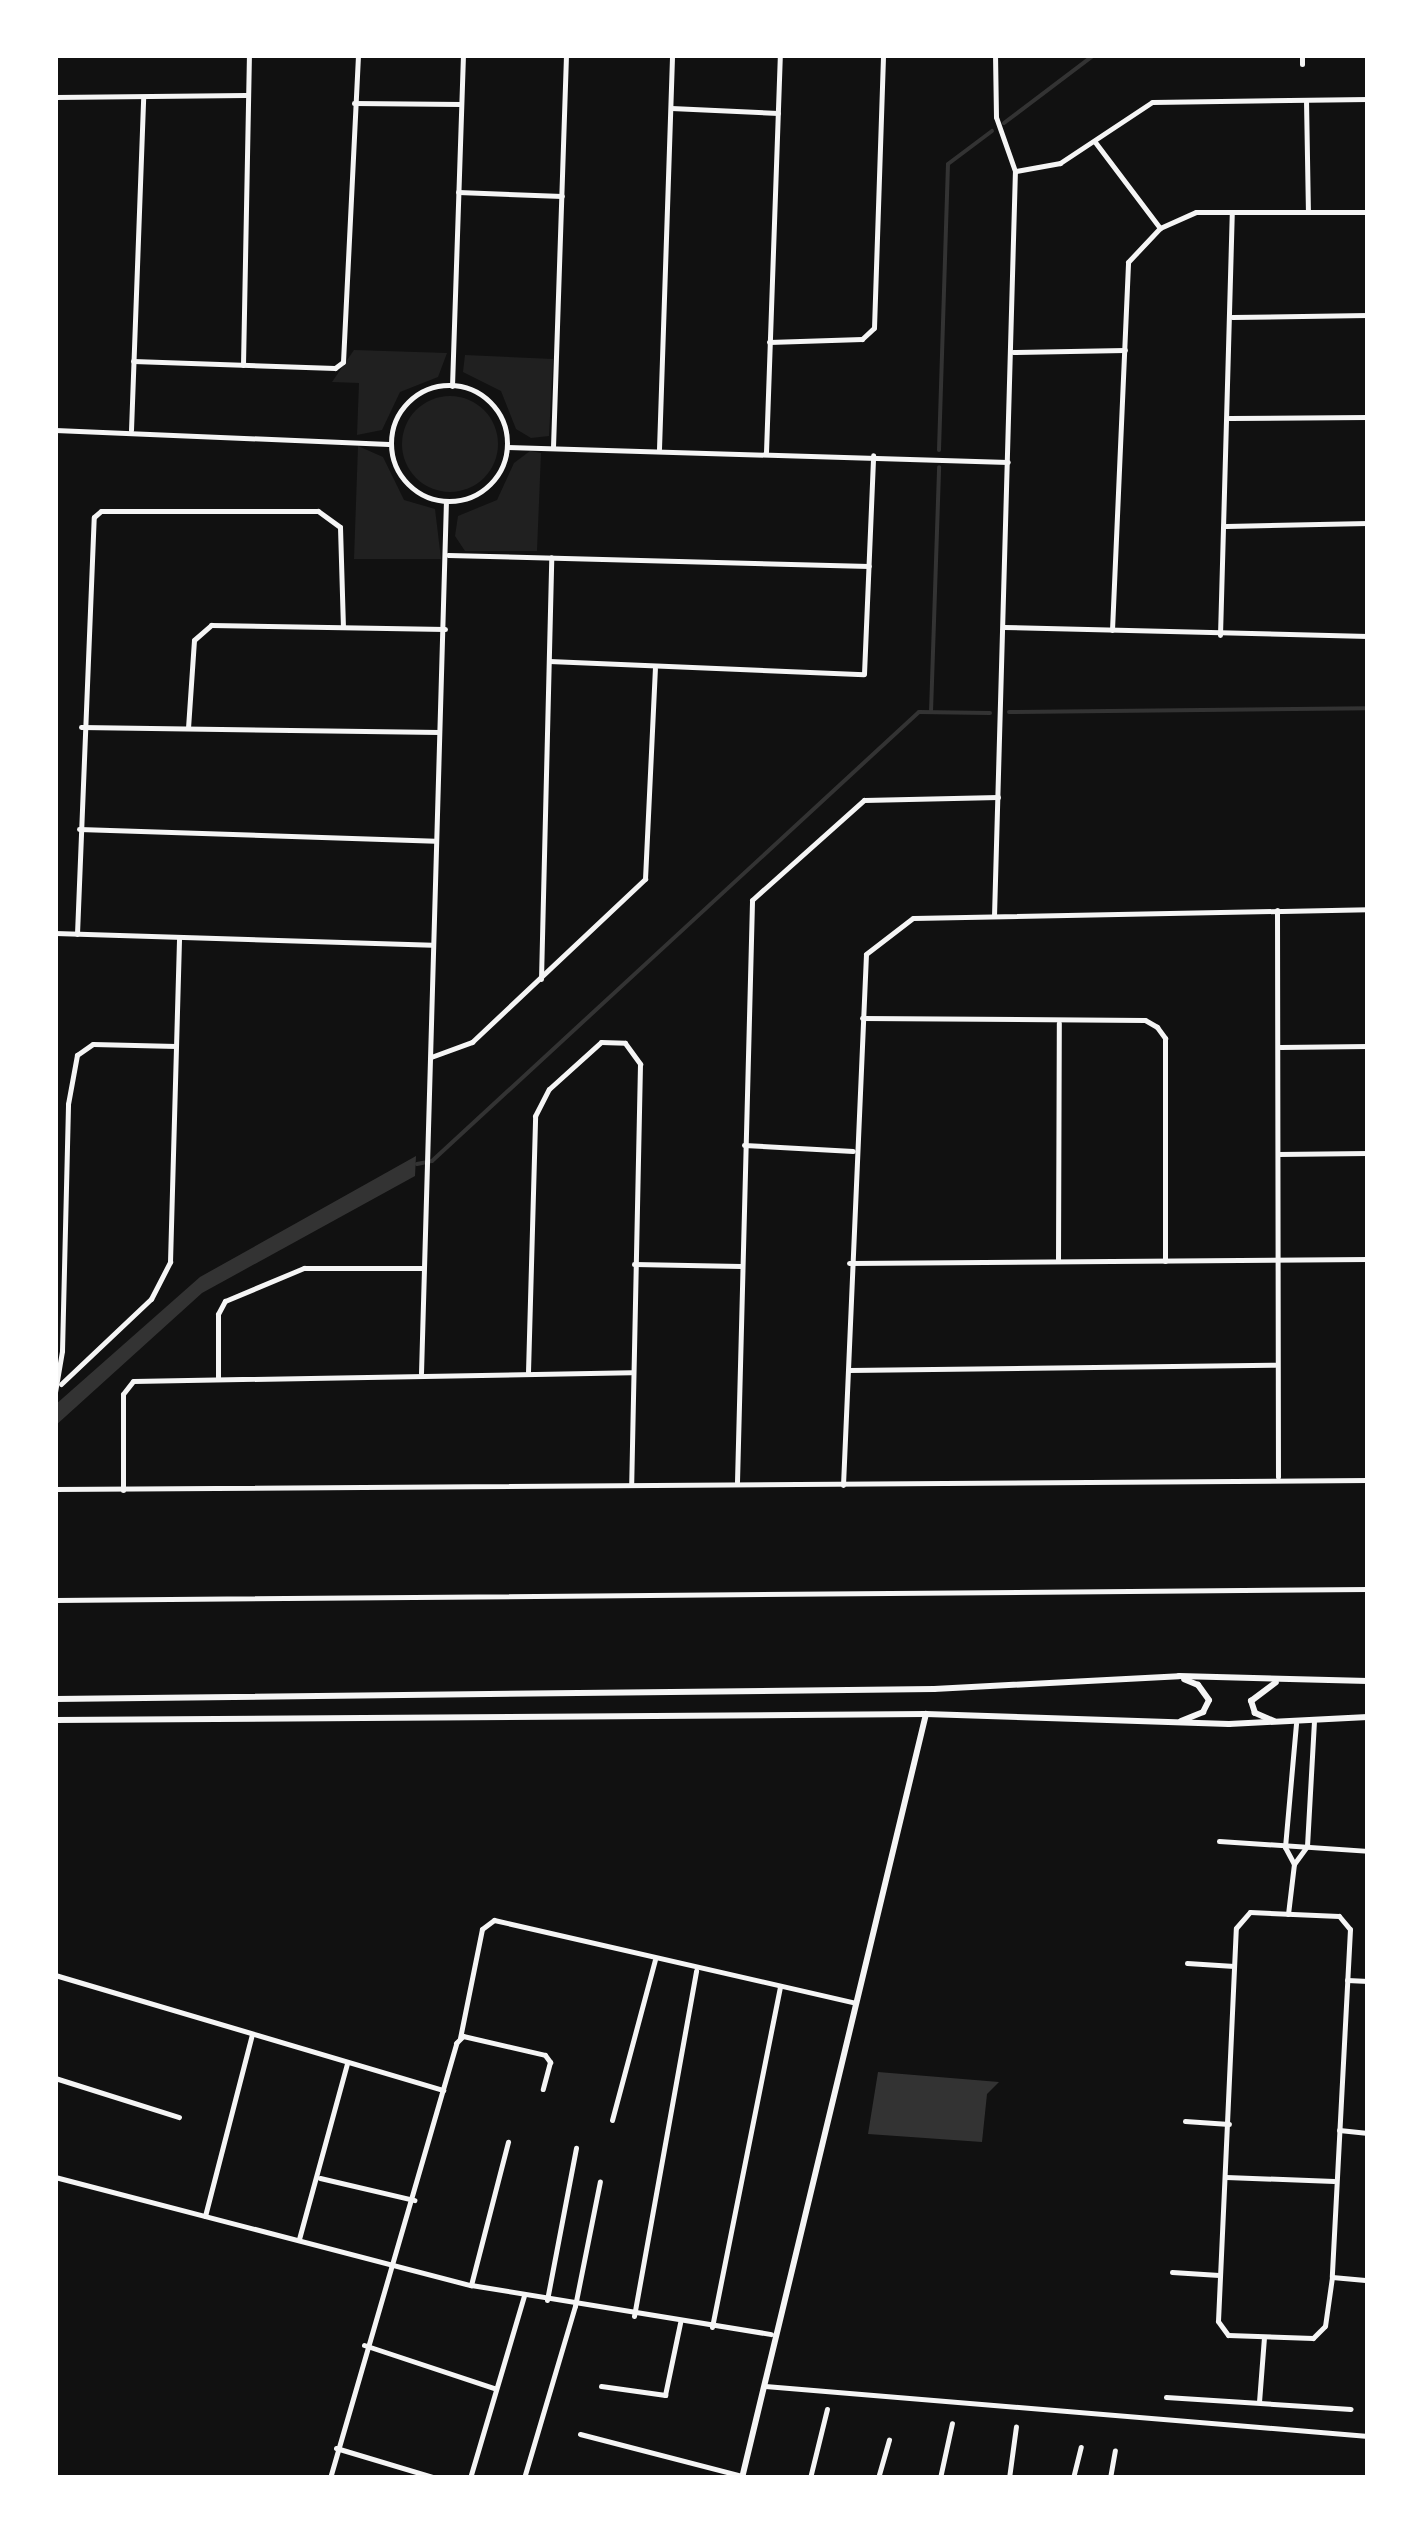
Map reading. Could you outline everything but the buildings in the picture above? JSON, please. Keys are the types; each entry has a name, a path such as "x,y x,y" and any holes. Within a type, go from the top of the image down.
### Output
{"main road":[{"path":"1175,1723 1208,1703 1198,1684 1179,1676"},
{"path":"55,1699 934,1689 1179,1676 1368,1682"},
{"path":"1280,1723 1251,1704 1256,1692 1282,1680"},
{"path":"742,2477 772,2334 926,1714"},
{"path":"55,1720 926,1714 1280,1723 1368,1717"}],"street":[{"path":"243,364 249,55"},
{"path":"134,361 334,368 343,362 358,55"},
{"path":"452,386 463,55"},
{"path":"553,447 566,55"},
{"path":"659,449 672,55"},
{"path":"766,452 780,55"},
{"path":"769,342 862,339 874,328 883,55"},
{"path":"994,916 1013,352 1015,171 996,117 995,55"},
{"path":"1302,55 1302,64"},
{"path":"55,97 246,95"},
{"path":"131,430 143,97"},
{"path":"1015,171 1060,163 1152,102 1368,99"},
{"path":"1306,100 1308,212"},
{"path":"354,103 462,104"},
{"path":"671,108 778,113"},
{"path":"1095,142 1160,228"},
{"path":"458,192 562,196"},
{"path":"1112,630 1128,262 1160,228 1196,212 1368,212"},
{"path":"1220,635 1232,212"},
{"path":"1232,317 1368,316"},
{"path":"1013,352 1125,350"},
{"path":"452,386 484,396 496,409 508,446 486,488 446,502 407,484 389,444 406,404 421,392 452,386"},
{"path":"1229,418 1368,417"},
{"path":"55,430 131,430 389,444"},
{"path":"508,446 1008,462"},
{"path":"548,660 655,668 864,674 874,456"},
{"path":"421,1373 423,1153 431,1057 434,840 448,555 446,502"},
{"path":"77,934 90,524 101,511 301,510 332,517 342,542 343,627"},
{"path":"1226,526 1368,523"},
{"path":"448,555 869,566"},
{"path":"541,980 552,558"},
{"path":"188,728 199,631 210,625 444,629"},
{"path":"1004,627 1368,636"},
{"path":"431,1057 472,1042 645,879 655,668"},
{"path":"81,726 439,732"},
{"path":"737,1483 752,900 864,800 998,797"},
{"path":"79,829 434,840"},
{"path":"843,1484 849,1370 848,1263 866,954 899,922 994,916 1368,909"},
{"path":"1277,910 1278,1478"},
{"path":"55,934 433,946"},
{"path":"55,1392 164,1282 178,939"},
{"path":"862,1018 1059,1023 1145,1020 1162,1032 1165,1261"},
{"path":"1058,1260 1059,1023"},
{"path":"528,1372 534,1116 549,1089 601,1042 625,1043 640,1064 631,1482"},
{"path":"61,1384 68,1104 77,1055 93,1044 176,1046"},
{"path":"1280,1047 1368,1046"},
{"path":"744,1145 853,1151"},
{"path":"1278,1154 1368,1153"},
{"path":"848,1263 1276,1263 1368,1259"},
{"path":"634,1264 740,1266"},
{"path":"218,1378 218,1314 225,1302 304,1268 421,1268"},
{"path":"849,1370 1275,1365"},
{"path":"124,1490 123,1394 130,1383 421,1373 631,1372"},
{"path":"55,1490 631,1482 1368,1480"},
{"path":"55,1600 1368,1589"},
{"path":"1294,1864 1285,1846 1296,1722"},
{"path":"1288,1914 1294,1864 1307,1846 1314,1722"},
{"path":"1219,1841 1368,1851"},
{"path":"1288,1914 1345,1920 1347,1980 1332,2276 1321,2333 1264,2337 1222,2332 1220,2275 1235,1966 1242,1918 1288,1914"},
{"path":"330,2478 364,2345 414,2200 460,2038 486,1922 856,2003"},
{"path":"612,2120 655,1960"},
{"path":"1187,1963 1235,1966"},
{"path":"634,2316 696,1970"},
{"path":"55,1976 444,2090"},
{"path":"1347,1980 1368,1982"},
{"path":"712,2329 780,1987"},
{"path":"205,2216 252,2034"},
{"path":"460,2038 549,2057 543,2089"},
{"path":"300,2239 347,2062"},
{"path":"55,2080 179,2117"},
{"path":"1185,2121 1229,2124"},
{"path":"1339,2130 1368,2133"},
{"path":"471,2285 508,2142"},
{"path":"548,2300 576,2148"},
{"path":"55,2177 471,2285 680,2324 772,2334"},
{"path":"1226,2177 1334,2182"},
{"path":"319,2178 414,2200"},
{"path":"524,2478 575,2306 600,2181"},
{"path":"1172,2272 1220,2275"},
{"path":"1332,2276 1368,2280"},
{"path":"470,2478 524,2296"},
{"path":"601,2386 665,2395 680,2324"},
{"path":"1258,2402 1264,2337"},
{"path":"364,2345 495,2388"},
{"path":"762,2385 1368,2436"},
{"path":"1166,2397 1351,2409"},
{"path":"810,2478 827,2408"},
{"path":"940,2478 952,2423"},
{"path":"1009,2478 1016,2426"},
{"path":"580,2434 742,2477"},
{"path":"878,2478 888,2440"},
{"path":"1073,2478 1081,2447"},
{"path":"336,2448 414,2475 436,2478"},
{"path":"1110,2478 1115,2450"}],"shaded area":[{"path":"354,350 447,353 438,377 400,392 382,430 357,435 359,383 332,382"},
{"path":"465,355 553,359 549,436 531,438 516,429 501,391 463,372"},
{"path":"450,396 468,400 484,410 494,426 498,444 494,462 484,478 468,488 450,492 432,488 416,478 406,462 402,444 406,426 416,410 432,400"},
{"path":"358,446 383,457 404,500 435,509 441,559 354,559"},
{"path":"530,451 541,453 537,551 465,551 455,536 458,516 497,500 514,463"},
{"path":"416,1156 415,1176 202,1293 55,1426 55,1405 200,1277"},
{"path":"878,2072 999,2082 987,2094 982,2142 868,2134"}],"waterway":[{"path":"1004,123 1094,55"},
{"path":"939,450 948,164 992,131"},
{"path":"931,712 939,467"},
{"path":"1009,712 1368,708"},
{"path":"417,1164 432,1161 919,712 990,713"}]}
